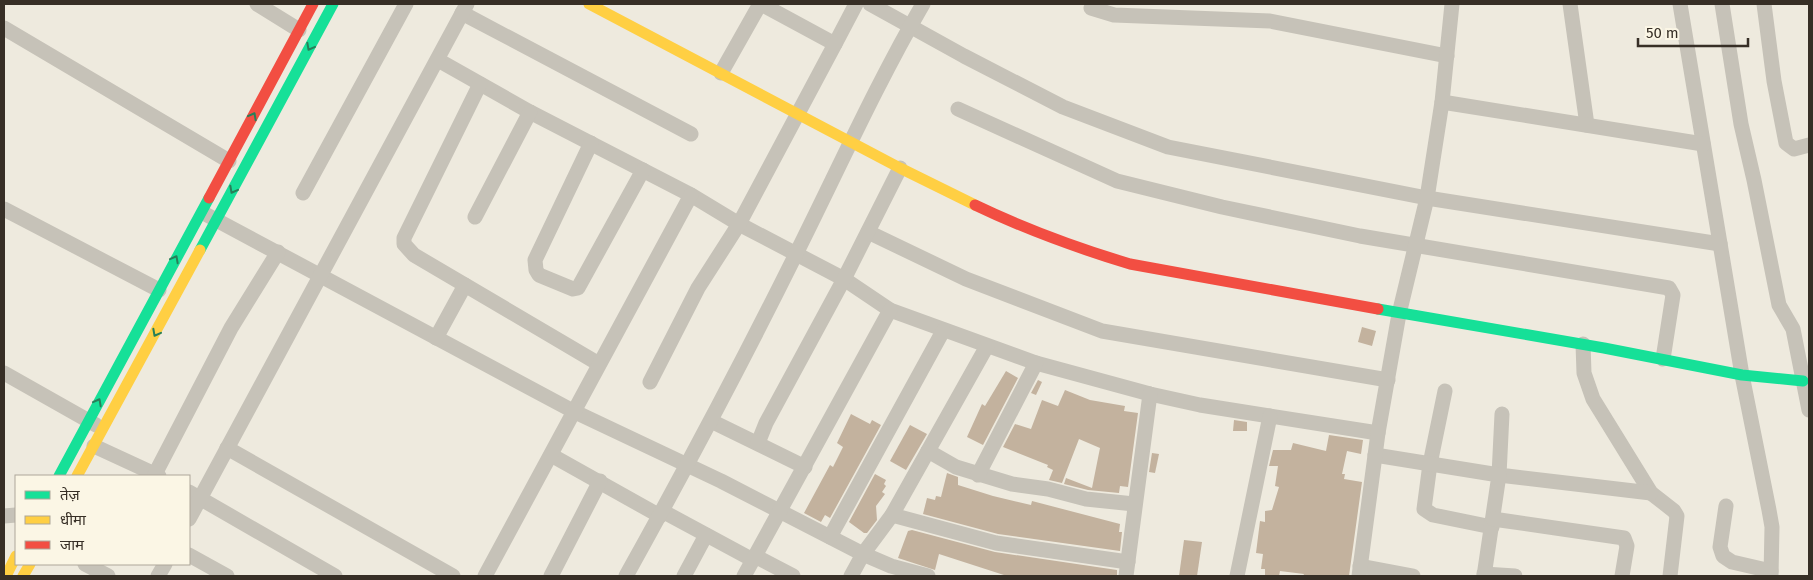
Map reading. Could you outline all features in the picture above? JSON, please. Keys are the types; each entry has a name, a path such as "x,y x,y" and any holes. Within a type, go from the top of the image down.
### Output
{"street":[{"path":"257,4 299,30"},
{"path":"60,475 313,4"},
{"path":"79,475 333,4"},
{"path":"303,193 406,4"},
{"path":"589,4 900,168 1013,223 1050,239 1130,264 1399,314 1583,344 1742,375 1803,381"},
{"path":"721,73 761,4 835,44"},
{"path":"650,382 698,288 739,224 856,4"},
{"path":"870,4 964,56 1063,106 1168,147 1427,198 1720,244"},
{"path":"626,576 687,467 796,254 850,141 910,25 923,4"},
{"path":"1413,576 1359,571 1378,434 1399,314 1427,198 1442,102 1452,4"},
{"path":"1570,4 1587,125"},
{"path":"1680,4 1742,375 1772,527 1771,574 1732,562 1722,556 1720,547 1726,506"},
{"path":"1722,4 1741,124 1779,305 1793,329 1809,405"},
{"path":"1764,4 1774,81 1786,143 1794,149 1809,146"},
{"path":"190,513 194,495 227,448 438,60 462,7 691,134"},
{"path":"1091,8 1114,15 1270,22 1447,56"},
{"path":"4,28 229,161"},
{"path":"438,60 530,112 691,195 739,224 844,279 890,310 943,331 1036,363 1150,394 1378,434"},
{"path":"480,84 404,238 404,244 414,255 599,364"},
{"path":"1442,102 1703,144"},
{"path":"958,108 1117,180 1222,207 1416,246 1669,288 1673,295 1662,360"},
{"path":"475,217 530,112"},
{"path":"591,143 535,260 536,270 539,275 573,289 578,288 643,170"},
{"path":"758,444 766,423 844,279 900,168"},
{"path":"485,576 691,195"},
{"path":"4,209 159,290"},
{"path":"201,212 322,275 573,411 687,467 721,481 863,554 891,566 928,576"},
{"path":"868,232 966,279 1102,331 1388,380"},
{"path":"94,446 157,475 231,328 278,252"},
{"path":"436,338 465,285"},
{"path":"744,576 805,467 849,380 890,310"},
{"path":"830,536 943,331"},
{"path":"1583,344 1584,373 1592,399 1652,493 1674,511 1677,516 1670,576"},
{"path":"851,576 863,554 892,515 987,346"},
{"path":"978,475 1036,363"},
{"path":"4,373 88,421 104,428"},
{"path":"1445,391 1430,464 1424,509 1433,515 1624,538 1627,546 1622,576"},
{"path":"892,515 996,543 1127,569 1134,504 1150,394"},
{"path":"1502,414 1499,476 1484,575 1515,576"},
{"path":"1237,576 1270,416"},
{"path":"711,420 805,467"},
{"path":"227,448 453,576"},
{"path":"928,452 956,467 978,475 1086,499 1134,504"},
{"path":"552,455 661,514 793,576"},
{"path":"1375,455 1499,476 1652,493"},
{"path":"551,576 600,482"},
{"path":"194,495 334,576"},
{"path":"684,576 706,535"},
{"path":"190,556 227,576"},
{"path":"6,576 15,558"},
{"path":"23,576 29,565"},
{"path":"87,565 102,575"},
{"path":"158,576 164,565"}],"building":[{"path":"1362,327 1376,331 1372,346 1358,342"},
{"path":"1006,371 1018,378 983,445 967,437 982,404 985,406"},
{"path":"1038,380 1042,382 1036,395 1031,393"},
{"path":"1065,390 1090,400 1125,406 1124,411 1138,413 1128,487 1120,486 1119,493 1088,490 1064,484 1066,478 1092,488 1100,448 1079,439 1062,483 1049,480 1053,470 1047,467 1048,465 1003,447 1015,424 1031,429 1042,400 1058,406"},
{"path":"851,414 870,424 872,420 881,425 830,518 825,515 821,522 804,513 830,465 833,467 843,447 837,443"},
{"path":"1234,420 1247,422 1247,431 1233,431"},
{"path":"910,425 927,434 906,470 890,461"},
{"path":"1329,435 1363,440 1361,454 1347,451 1342,474 1345,474 1344,479 1362,482 1349,576 1303,576 1304,574 1280,571 1279,576 1265,576 1265,569 1261,569 1263,554 1256,553 1260,521 1265,522 1265,511 1272,510 1279,487 1275,486 1278,466 1269,466 1273,450 1291,450 1293,443 1326,451"},
{"path":"1152,453 1159,454 1155,473 1149,472"},
{"path":"947,473 958,477 958,485 993,496 1031,505 1032,501 1120,524 1119,532 1122,532 1120,551 998,534 923,514 927,498 935,500 936,496 941,497"},
{"path":"875,474 886,480 884,484 886,486 882,492 885,494 876,506 877,520 867,533 864,533 849,522"},
{"path":"912,530 995,552 1117,570 1117,576 1007,576 939,554 935,570 898,558 908,531"},
{"path":"1184,540 1202,542 1197,576 1179,576"}],"traffic: fast":[{"path":"200,250 333,4"},
{"path":"60,475 209,198"},
{"path":"1378,309 1604,348 1742,375 1803,381"}],"traffic: slow":[{"path":"589,4 900,168 975,205"},
{"path":"78,475 200,250"},
{"path":"6,576 15,558"},
{"path":"23,576 29,565"}],"traffic: jam":[{"path":"209,198 313,4"},
{"path":"975,205 1051,238 1130,264 1378,309"}]}
